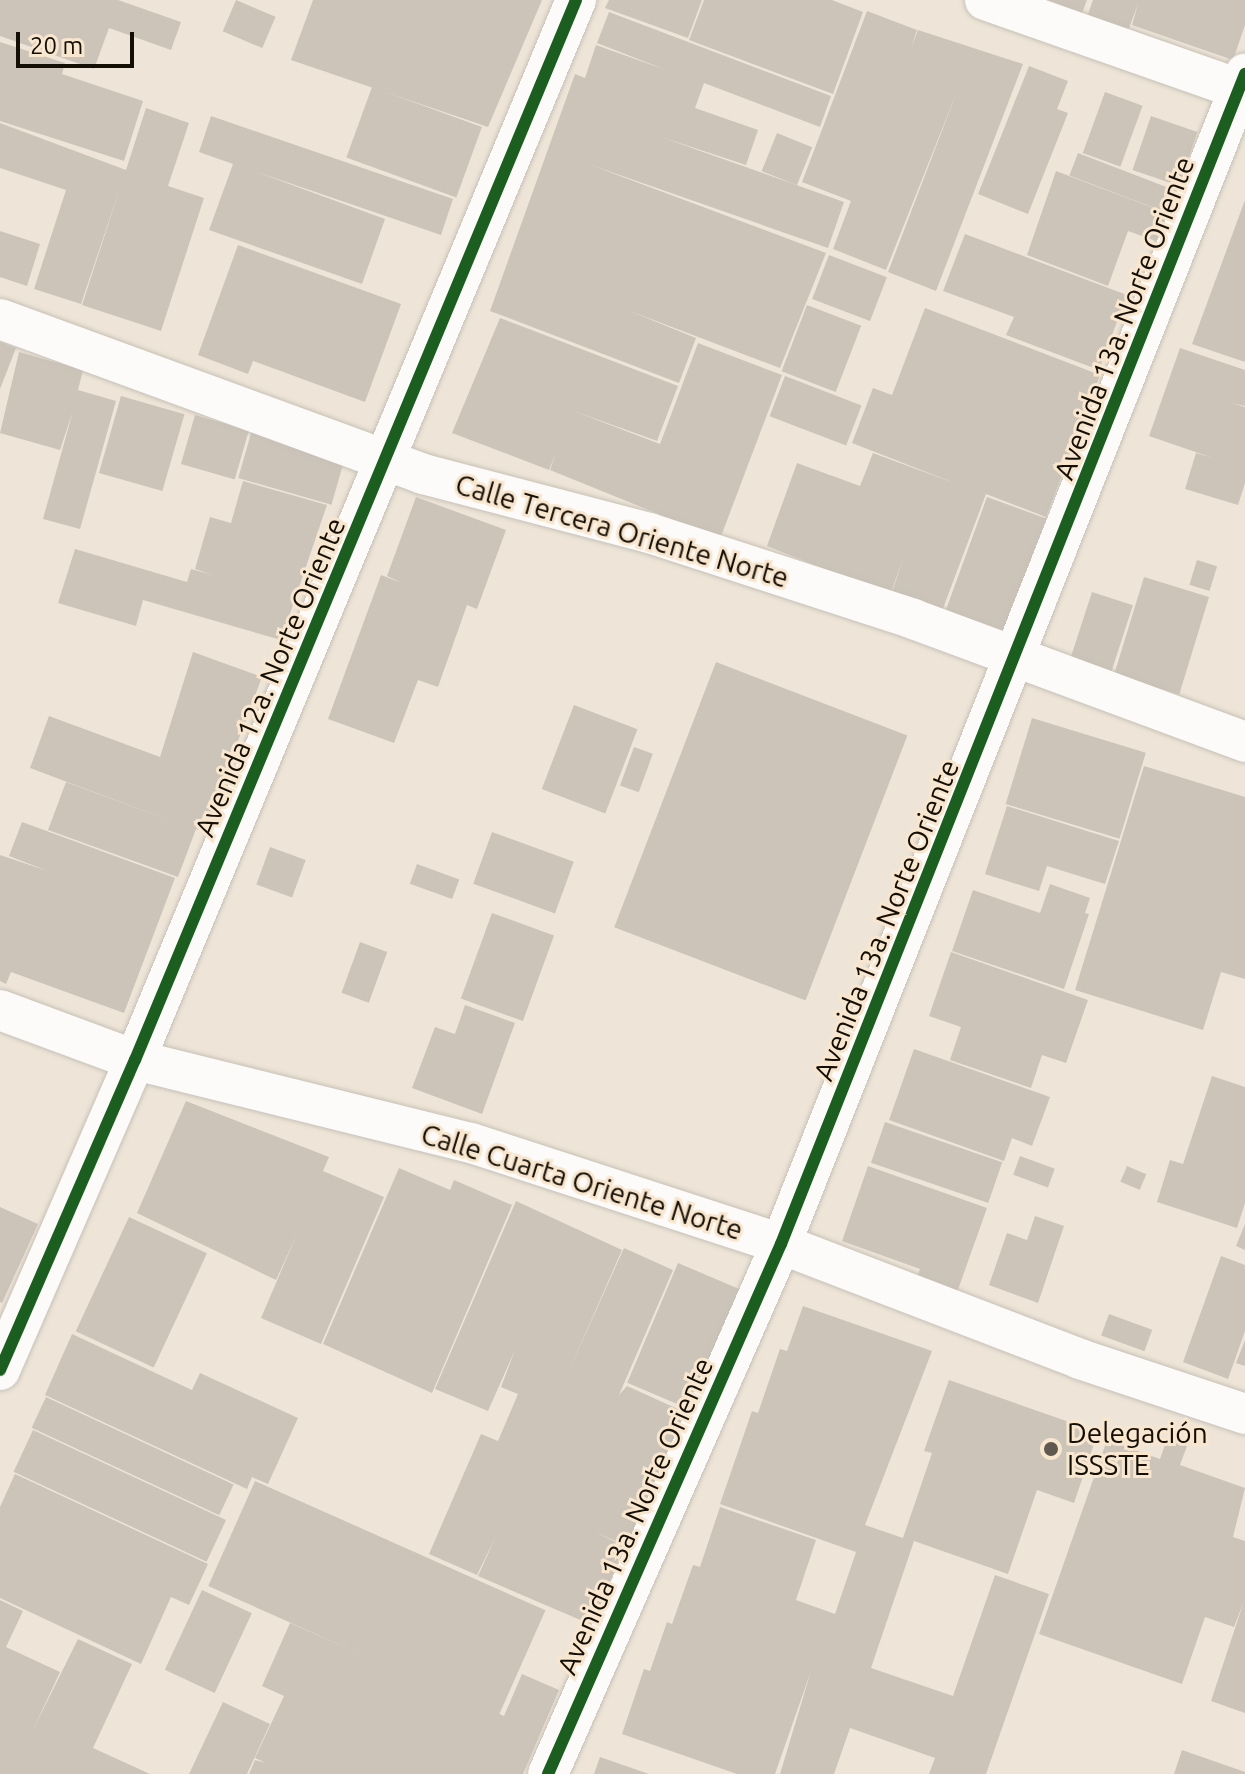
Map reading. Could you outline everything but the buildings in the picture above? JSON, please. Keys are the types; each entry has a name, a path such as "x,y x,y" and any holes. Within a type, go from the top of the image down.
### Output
{"street":[{"name":"Avenida 12a. Norte Oriente","path":"0,1370 135,1060 576,0"},
{"path":"985,0 1243,85"},
{"name":"Avenida 13a. Norte Oriente","path":"548,1774 781,1244 1018,657 1243,85"},
{"name":"Calle Tercera Oriente Norte","path":"0,319 386,462 649,533 1018,657 1245,742"},
{"name":"Calle Cuarta Oriente Norte","path":"0,1010 135,1060 471,1143 781,1244 1080,1359 1245,1414"}],"cycle path":[{"path":"0,1370 135,1060 576,0"},
{"path":"548,1774 781,1244 1245,74"}],"place":[{"name":"Delegación ISSSTE","path":"1051,1449"}]}
